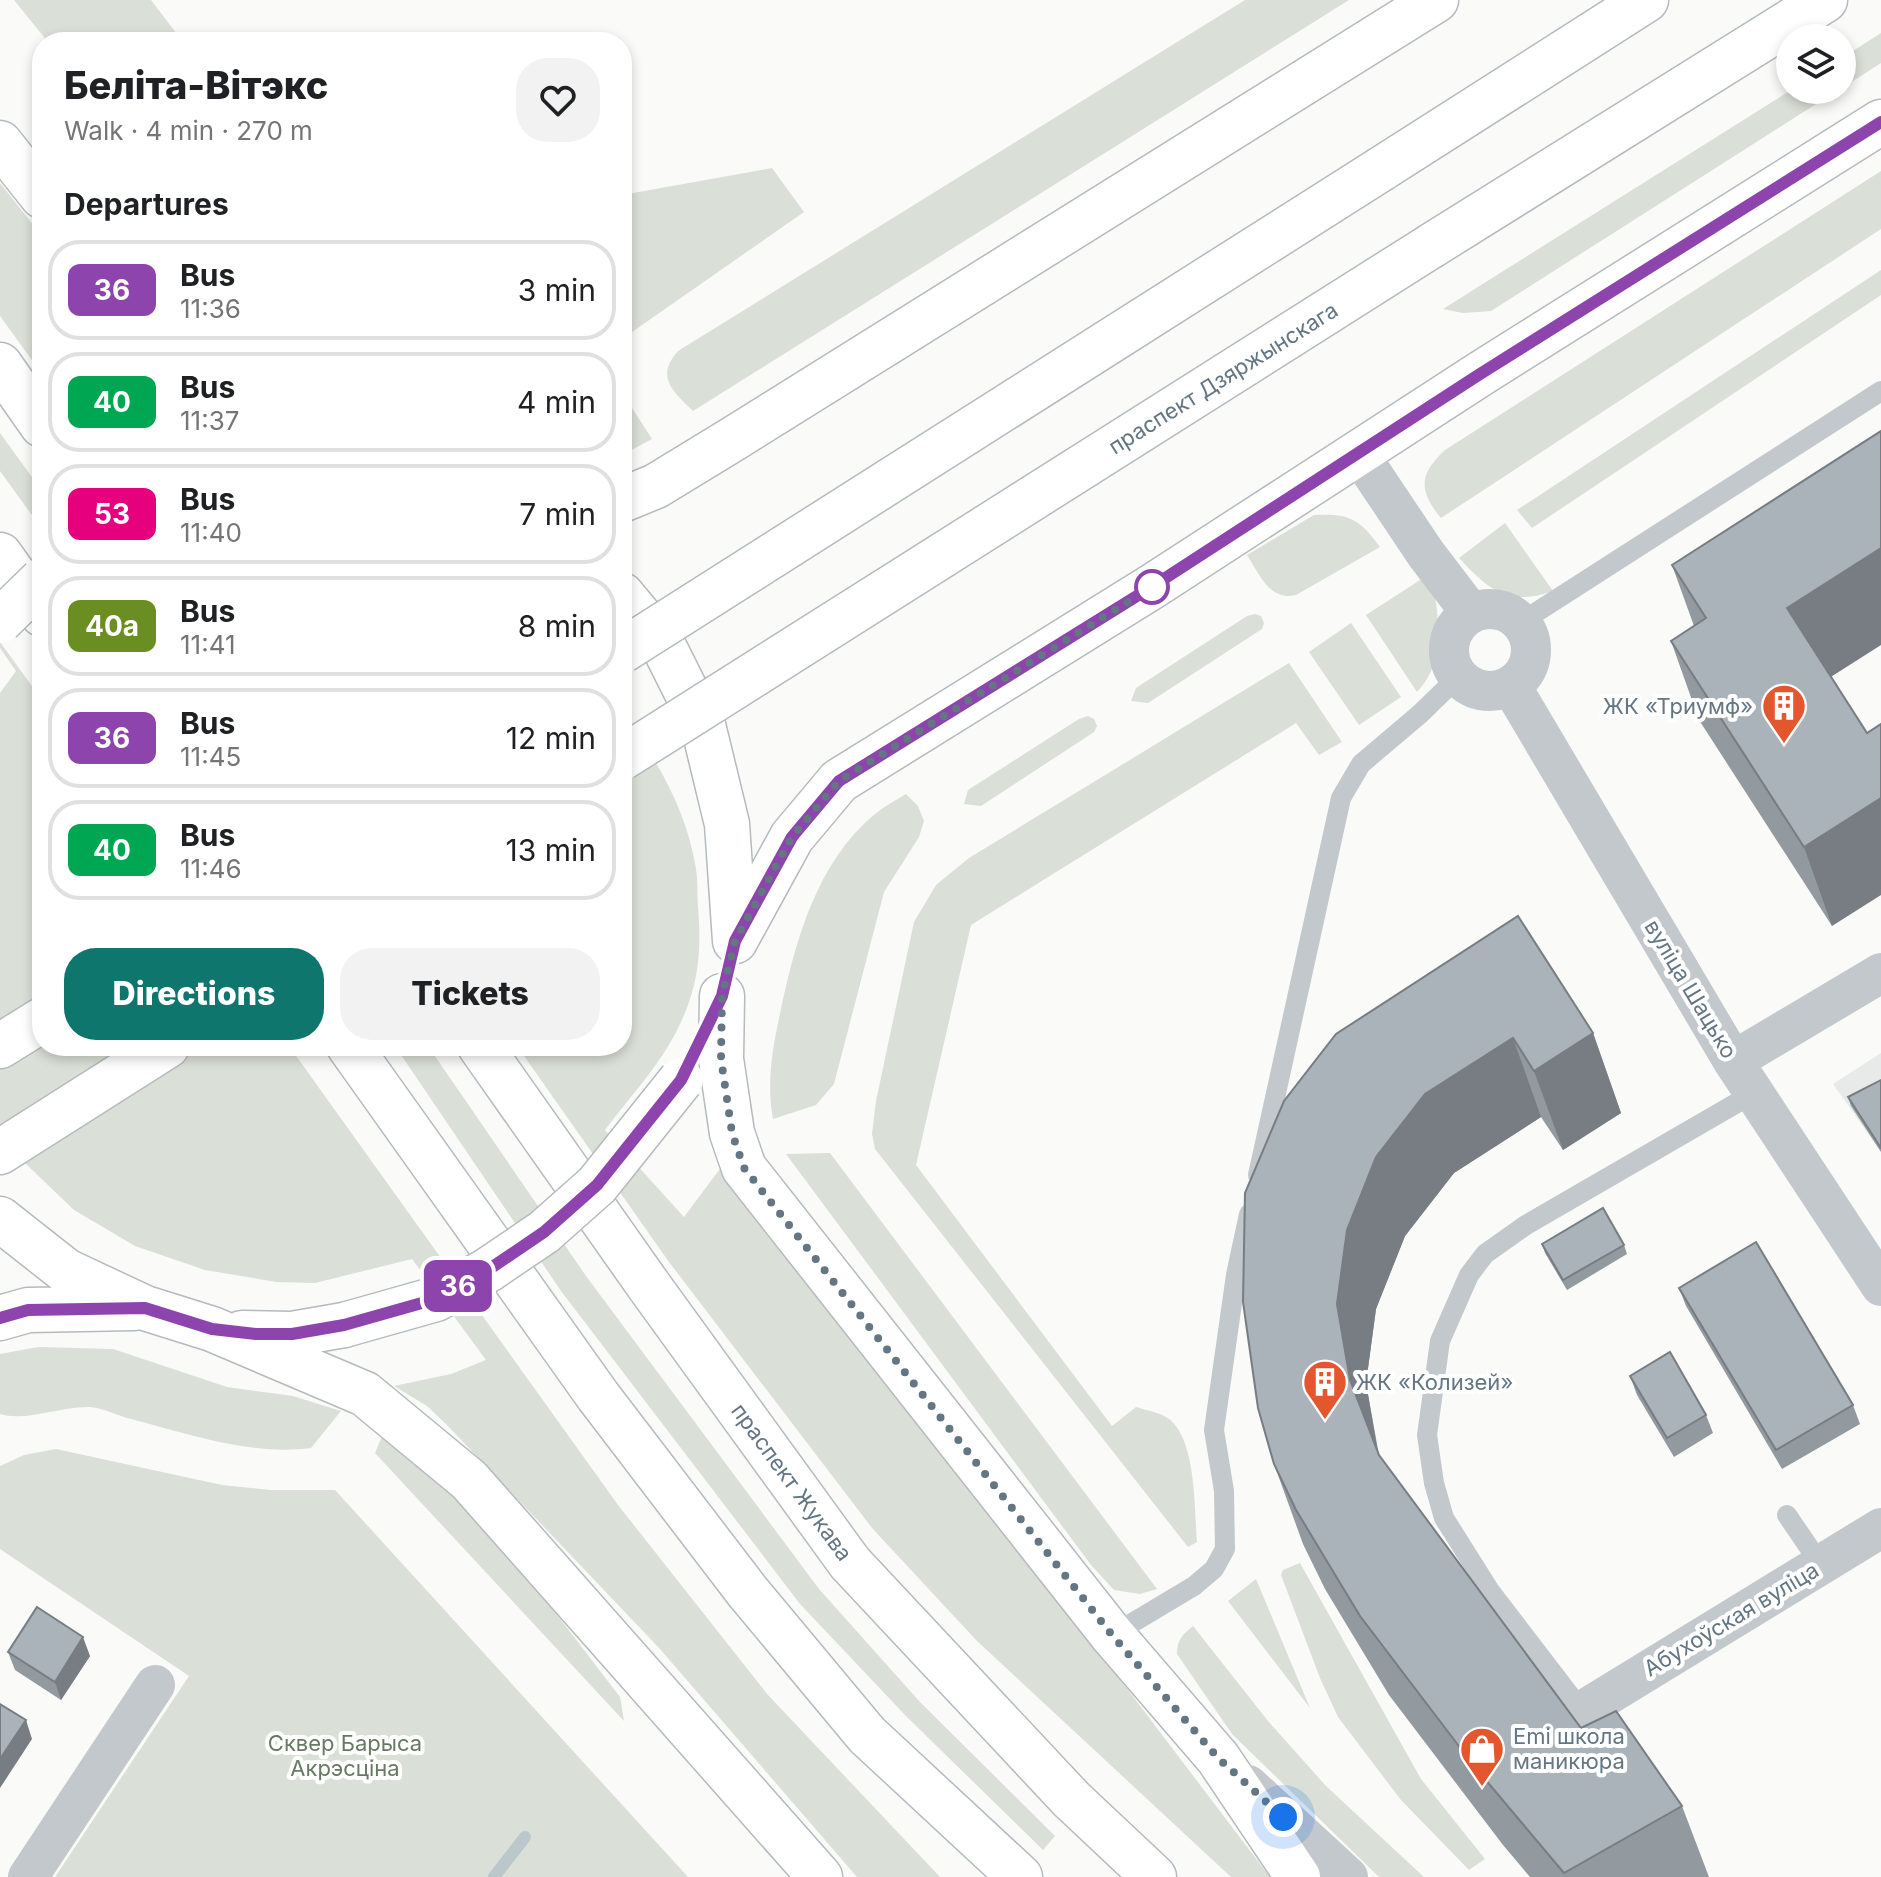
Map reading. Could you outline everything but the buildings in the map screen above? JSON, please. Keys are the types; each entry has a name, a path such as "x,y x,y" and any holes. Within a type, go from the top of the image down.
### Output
{"main road":[{"path":"632,496 656,486 745,432 1436,0"},
{"path":"632,645 1646,0"},
{"name":"праспект Дзяржынскага","path":"632,752 1825,0"},
{"path":"1298,1877 1218,1758 1112,1635 744,1168 732,1133 721,1059 722,996 735,941 792,837 839,781 1153,586 1494,365 1881,122"},
{"path":"0,143 32,183"},
{"path":"0,365 32,411"},
{"path":"0,555 32,600"},
{"path":"0,621 32,590"},
{"path":"632,607 662,643 703,725 727,824 735,941"},
{"path":"212,1329 292,1334 344,1325 436,1299 488,1270 544,1232 597,1185 681,1080 722,996"},
{"path":"0,1046 32,1026"},
{"path":"0,1152 151,1056"},
{"path":"356,1056 598,1396 747,1591 867,1735 1020,1877"},
{"name":"праспект Жукава","path":"487,1056 850,1563 1071,1799 1154,1877"},
{"path":"0,1219 66,1271 145,1308 212,1329 365,1394 469,1480 820,1877"},
{"path":"0,1318 28,1310 145,1308"}],"street":[{"path":"1359,454 1426,554 1471,613"},
{"path":"1497,609 1521,622 1531,644 1531,655 1523,675 1511,686 1492,692 1479,690 1458,677 1451,666 1449,642 1453,630 1471,613 1497,609"},
{"name":"вуліца Шацько","path":"1511,686 1744,1077 1881,1286"},
{"path":"1744,1077 1881,973"},
{"name":"Абухоўская вуліца","path":"1582,1711 1881,1528"},
{"path":"28,1877 155,1685"},
{"path":"1218,1758 1348,1877"}],"lane":[{"path":"1521,622 1881,391"},
{"path":"1112,1635 1194,1586 1214,1569 1225,1549 1224,1491 1214,1430 1236,1275 1341,798 1361,764 1458,677"},
{"path":"1582,1711 1490,1591 1444,1518 1434,1483 1427,1435 1440,1341 1469,1275 1485,1254 1744,1077"},
{"path":"1787,1515 1821,1565"}],"shaded area":[{"path":"1881,1053 1881,1152 1833,1084"}],"green space":[{"path":"14,0 151,0 175,32 40,32"},
{"path":"1245,0 1349,0 693,411 673,390 667,376 671,360 678,351"},
{"path":"1881,33 1881,63 1856,79 1856,49"},
{"path":"1776,99 1776,104 1816,104 1491,311 1463,313 1443,309"},
{"path":"772,168 804,212 632,332 632,193"},
{"path":"1881,171 1881,229 1441,518 1429,500 1425,483 1430,467 1445,450"},
{"path":"0,183 32,223 32,360 0,316"},
{"path":"1881,270 1881,295 1532,528 1517,510"},
{"path":"632,408 652,439 632,450"},
{"path":"0,433 32,477 32,515 0,471"},
{"path":"1314,515 1336,515 1353,520 1380,547 1296,595 1279,594 1266,585 1247,555"},
{"path":"1505,523 1553,591 1524,597 1511,596 1490,587 1459,558"},
{"path":"1431,573 1438,619 1437,651 1427,679 1417,692 1366,615"},
{"path":"1247,616 1261,616 1264,623 1262,629 1148,703 1131,701 1136,688"},
{"path":"1351,623 1401,697 1359,725 1309,652"},
{"path":"0,642 32,686 32,1056 296,1056 618,1505 768,1695 940,1877 857,1877 660,1649 447,1425 427,1406 394,1386 451,1374 486,1360 412,1259 315,1283 276,1282 205,1270 135,1246 74,1210 25,1163 0,1133 0,693 16,671 0,648"},
{"path":"1289,663 1342,742 1319,755 1296,723 971,925 916,1165 1112,1426 1136,1407 1163,1415 1176,1426 1189,1456 1194,1493 1197,1542 1188,1547 875,1149 872,1134 876,1101 914,922 936,885 969,858"},
{"path":"1088,716 1094,719 1097,726 1094,732 981,806 964,804 968,790"},
{"path":"632,725 678,806 692,847 697,874 698,957 693,988 674,1036 650,1073 605,1130 684,1217 728,1158 1270,1877 1231,1877 977,1641 872,1528 669,1262 524,1056 632,1056"},
{"path":"906,794 918,806 924,821 919,837 884,892 834,1084 816,1105 773,1119 770,1077 775,1036 794,956 812,903 838,855 855,833 875,814"},
{"path":"402,1056 435,1056 586,1276 819,1589 920,1702 1055,1836 1043,1850 906,1716 800,1604 561,1291"},
{"path":"830,1153 1157,1589 1140,1594 1114,1590 1091,1565 786,1154"},
{"path":"38,1347 113,1349 227,1387 293,1396 341,1411 311,1448 289,1450 220,1442 90,1407 21,1416 0,1414 0,1354"},
{"path":"386,1427 496,1535 620,1697 624,1721 375,1453"},
{"name":"Сквер Барыса Акрэсціна","path":"56,1449 222,1485 270,1490 335,1490 688,1877 55,1877 189,1676 0,1549 0,1466 24,1455"},
{"path":"1300,1563 1421,1779 1485,1859 1469,1870 1401,1800 1338,1717 1281,1575 1283,1570"},
{"path":"1256,1579 1310,1708 1228,1601"},
{"path":"1193,1626 1268,1721 1326,1786 1424,1877 1379,1877 1232,1734 1177,1654 1181,1638"}],"waterway":[{"path":"494,1877 525,1837"}],"bus line":[{"name":"36","path":"0,1318 28,1310 145,1308 212,1329 292,1334 344,1325 436,1299 488,1270 544,1232 597,1185 681,1080 722,996 735,941 792,837 839,781 1153,586 1480,374 1881,122"}],"place":[{"name":"ЖК «Триумф»","path":"1784,745"},
{"name":"ЖК «Колизей»","path":"1325,1421"},
{"name":"Emi школа маникюра","path":"1482,1788"}],"route":[{"path":"1152,587 839,781 792,837 735,941 722,996 721,1059 732,1133 744,1168 1112,1635 1218,1758 1283,1817"}]}
